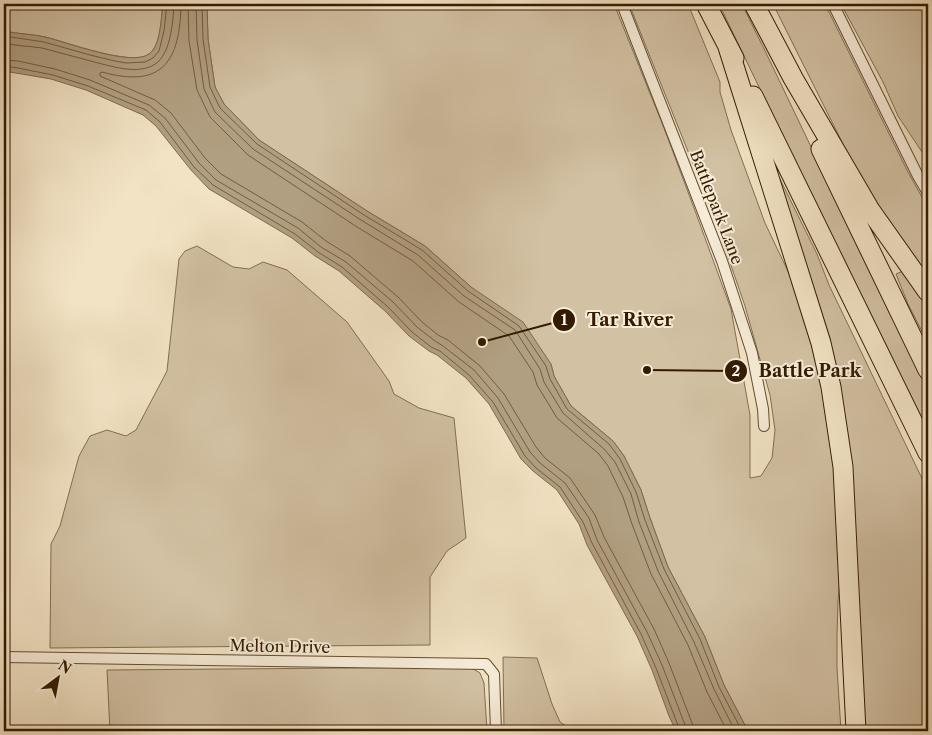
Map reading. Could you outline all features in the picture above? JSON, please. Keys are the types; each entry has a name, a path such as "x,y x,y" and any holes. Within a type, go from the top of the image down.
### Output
{"highway":[{"path":"706,4 777,143 928,453"},
{"path":"754,4 793,78 870,210 928,292"},
{"path":"728,46 821,342 830,387 843,467 856,731"},
{"path":"793,78 804,113 928,370"}],"street":[{"name":"Battlepark Lane","path":"622,4 722,260 752,353 763,409 764,426"},
{"path":"833,4 928,193"},
{"name":"Melton Drive","path":"4,657 486,664 494,674 496,731"}],"shaded area":[{"path":"4,4 163,4 160,31 153,50 141,57 129,58 114,56 45,37 4,31"},
{"path":"207,4 614,4 664,128 731,309 750,415 750,478 761,476 772,458 775,430 770,395 745,306 715,219 629,4 688,4 720,82 720,92 731,130 765,223 795,286 809,322 830,416 841,568 838,601 837,668 841,731 748,731 724,685 705,637 668,567 641,490 624,456 613,441 571,406 554,376 551,364 471,287 425,246 367,211 259,140 224,104 215,87 208,39"},
{"path":"719,4 742,4 768,57 928,391 928,438"},
{"path":"773,4 825,4 908,172 928,208 928,286 899,243 852,162"},
{"path":"841,4 928,4 928,161 898,116 883,82"},
{"path":"779,177 928,491 928,731 861,731 850,492 773,180"},
{"path":"197,246 233,267 249,269 263,262 287,270 347,322 389,381 394,394 419,408 454,418 466,538 447,551 430,577 430,645 50,648 51,544 60,526 79,456 90,436 107,430 126,436 136,430 167,371 179,259 185,251"},
{"path":"903,271 928,305 928,343 908,304 896,274"},
{"path":"503,657 537,658 560,722 572,730 580,731 504,731"},
{"path":"470,667 480,673 484,683 487,731 110,731 107,670"}],"water":[{"path":"163,4 207,4 208,39 215,87 224,104 259,140 367,211 425,246 471,287 523,322 551,364 554,376 571,406 613,441 624,456 641,490 668,567 705,637 724,685 748,731 676,731 637,636 587,545 579,524 557,490 521,459 489,404 466,378 409,336 385,311 339,271 315,256 292,238 209,189 191,170 156,126 143,115 86,90 51,79 4,71 4,31 45,37 114,56 129,58 149,54 156,45 158,38"}],"place":[{"name":"Tar River","path":"482,342"},
{"name":"Battle Park","path":"647,370"}]}
